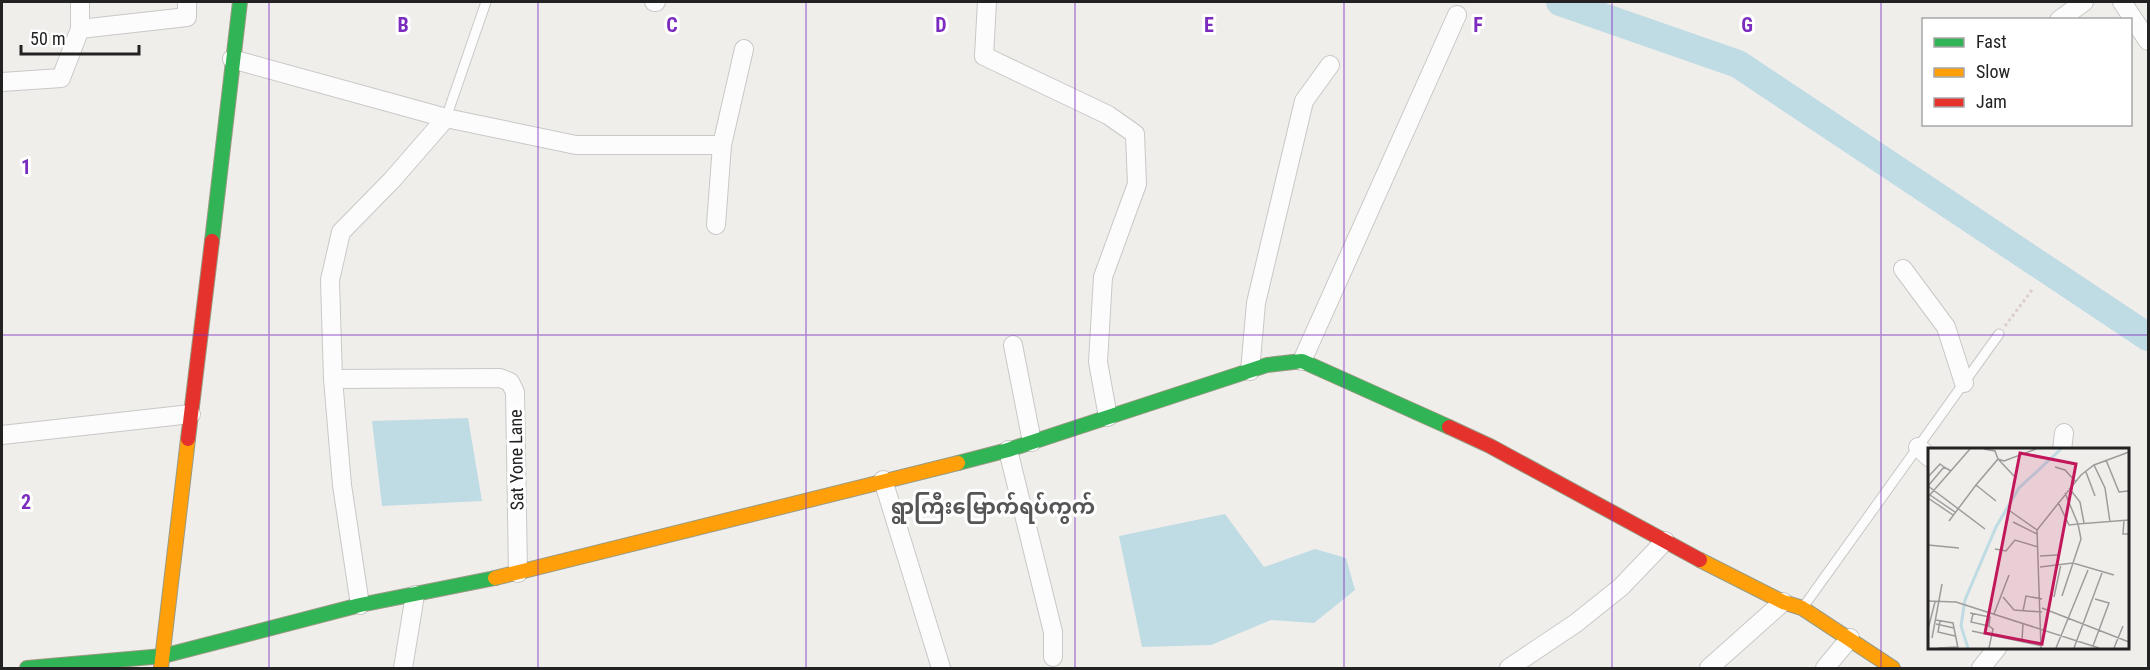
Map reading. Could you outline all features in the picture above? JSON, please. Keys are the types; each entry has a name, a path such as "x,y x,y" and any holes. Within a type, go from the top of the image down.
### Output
{"main road":[{"path":"162,662 240,2"},
{"path":"27,669 162,662 360,605 518,573 1008,450 1267,365 1302,361 1490,446 1665,541 1783,602 1802,608 1850,638 1893,669"}],"street":[{"path":"2,82 61,78 80,30 80,2"},
{"path":"80,30 187,17 187,2"},
{"path":"987,2 984,56 1108,115 1135,134 1137,184 1103,277 1098,362 1108,417"},
{"path":"2063,18 2084,2"},
{"path":"2122,2 2146,34"},
{"path":"1302,361 1457,15"},
{"path":"716,225 722,145 744,49"},
{"path":"232,59 446,118 576,145 722,145"},
{"path":"1250,371 1256,303 1304,101 1330,65"},
{"path":"360,605 342,485 333,379 330,279 341,232 392,180 446,118"},
{"path":"1903,269 1946,327 1964,383"},
{"path":"1013,345 1032,442"},
{"name":"Sat Yone Lane","path":"333,379 500,378 510,382 515,392 518,573"},
{"path":"2,435 191,414"},
{"path":"1008,450 1053,632 1053,657"},
{"path":"883,480 941,669"},
{"path":"1509,669 1621,587 1665,541"},
{"path":"403,669 415,594"},
{"path":"1709,669 1783,602"},
{"path":"1825,669 1850,638"},
{"path":"1966,669 1981,649"},
{"path":"1981,669 1996,649"}],"lane":[{"path":"446,118 486,2"},
{"path":"1802,608 1924,452 1964,383 1999,334"}],"path":[{"path":"1999,334 2032,290"}],"water":[{"path":"468,418 482,501 382,506 372,421"},
{"path":"1225,514 1264,567 1315,549 1346,558 1355,590 1314,623 1271,620 1211,645 1142,647 1119,536"}],"waterway":[{"path":"1560,2 1738,64 2148,337"}],"traffic: fast":[{"path":"212,241 240,2"},
{"path":"958,463 1008,450 1267,365 1302,361 1449,427"},
{"path":"27,668 163,656 360,605 495,578"}],"traffic: slow":[{"path":"161,668 188,439"},
{"path":"495,578 958,463"},
{"path":"1700,560 1783,602 1802,608 1893,668"}],"traffic: jam":[{"path":"188,439 212,241"},
{"path":"1449,427 1490,446 1700,560"}],"district":[{"name":"ရွာကြီးမြောက်ရပ်ကွက်","path":"993,507"}]}
